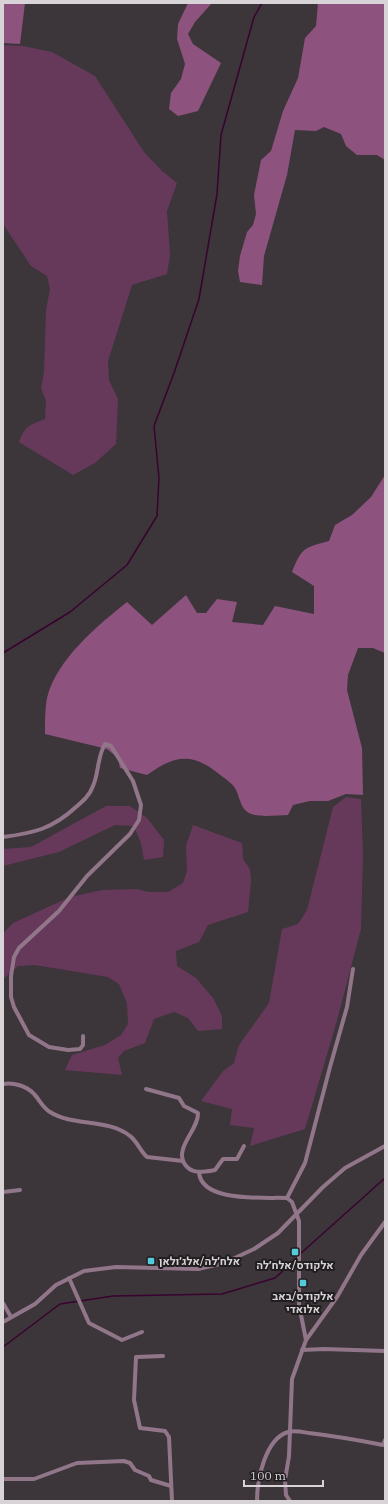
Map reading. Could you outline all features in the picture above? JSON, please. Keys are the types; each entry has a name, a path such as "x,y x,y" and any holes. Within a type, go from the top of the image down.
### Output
{"street":[{"path":"3,837 44,829 62,820 84,801 94,784 101,750 105,744 111,746 126,767 136,786 141,805 136,826 87,876 59,911 19,948 12,966 11,997 20,1020 29,1035 48,1047 68,1050 80,1049 83,1044 83,1036"},
{"path":"287,1198 305,1163 347,1007 353,969"},
{"path":"3,1084 16,1084 30,1090 35,1094 43,1107 59,1117 103,1126 129,1135 147,1157 183,1161"},
{"path":"146,1089 179,1098 184,1106 198,1113 192,1133 183,1150 182,1157 183,1161 191,1171 199,1172 215,1170 223,1159 237,1159 244,1146"},
{"path":"3,1322 35,1304 56,1285 84,1271 116,1267 198,1269 224,1263 254,1249 278,1233 323,1187 345,1168 385,1146"},
{"path":"199,1172 200,1180 206,1188 218,1193 233,1196 287,1198 292,1202 298,1213 300,1260 299,1305 306,1340"},
{"path":"3,1192 20,1190"},
{"path":"290,1501 286,1495 285,1480 289,1456 292,1379 306,1340 337,1297 362,1254 385,1222"},
{"path":"69,1278 89,1323 122,1340 142,1332"},
{"path":"3,1303 11,1317"},
{"path":"302,1350 324,1349 385,1351"},
{"path":"163,1356 136,1357 134,1400 140,1428 165,1431 169,1437 172,1501"},
{"path":"257,1501 258,1478 271,1446 279,1436 289,1431 350,1438 383,1445 385,1440"},
{"path":"3,1479 34,1479 77,1463 124,1461 130,1462 134,1470 149,1476 150,1480 171,1486"}],"shaded area":[{"path":"3,3 25,3 20,44 3,43"},
{"path":"188,3 212,3 195,22 188,34 193,44 221,63 198,111 178,116 169,109 171,93 181,79 185,64 177,39 178,24"},
{"path":"318,3 385,3 385,160 377,155 357,155 346,146 341,134 324,127 316,131 295,130 287,175 264,256 262,285 240,282 238,271 240,256 247,232 253,225 256,214 254,195 261,160 271,151 283,111 298,78 305,38 316,26"},
{"path":"3,45 23,46 52,52 95,76 144,152 162,171 177,183 167,211 170,255 167,274 132,285 108,361 109,380 118,399 116,444 95,463 73,475 19,442 23,432 28,427 45,419 46,401 41,388 44,372 46,310 50,289 47,276 31,266 3,224"},
{"path":"385,475 385,653 373,648 358,648 348,675 347,690 362,748 363,795 346,794 328,801 310,801 293,805 288,815 255,815 244,809 232,784 200,762 192,759 175,760 166,763 147,775 120,768 118,758 107,749 45,734 45,711 47,698 59,670 91,632 127,602 152,625 186,595 197,613 206,613 217,599 237,602 232,622 263,625 275,606 314,614 314,586 292,572 298,558 309,547 329,541 335,525 352,515 371,497"},
{"path":"346,797 361,799 363,855 361,929 336,1024 305,1129 250,1146 254,1128 230,1125 232,1109 201,1101 223,1071 234,1063 239,1045 269,1003 282,929 298,924 307,910 333,807"},
{"path":"106,806 130,806 147,818 164,840 163,857 144,860 141,843 134,826 115,825 59,852 3,866 3,849 31,847"},
{"path":"193,825 242,843 243,859 250,869 251,881 248,912 208,925 199,942 176,951 177,966 196,978 213,998 222,1016 222,1029 198,1031 188,1018 174,1012 154,1019 145,1043 124,1051 118,1058 122,1075 65,1070 72,1055 105,1045 121,1035 128,1024 127,1003 119,984 108,977 35,965 18,966 3,979 3,933 13,923 70,897 102,890 137,889 149,892 168,892 183,883 187,871 186,846"}],"waterway":[{"path":"3,653 70,612 127,565 157,516 159,478 154,426 199,299 217,194 221,135 254,17 262,3"},
{"path":"300,1254 385,1178"},
{"path":"3,1347 60,1304 113,1296 222,1294 275,1278 298,1257"}],"place":[{"name":"אלקודס/אלח׳לה","path":"295,1252"},
{"name":"אלח׳לה/אלג׳ולאן","path":"151,1261"},
{"name":"אלקודס/באב אלואדי","path":"303,1283"}]}
